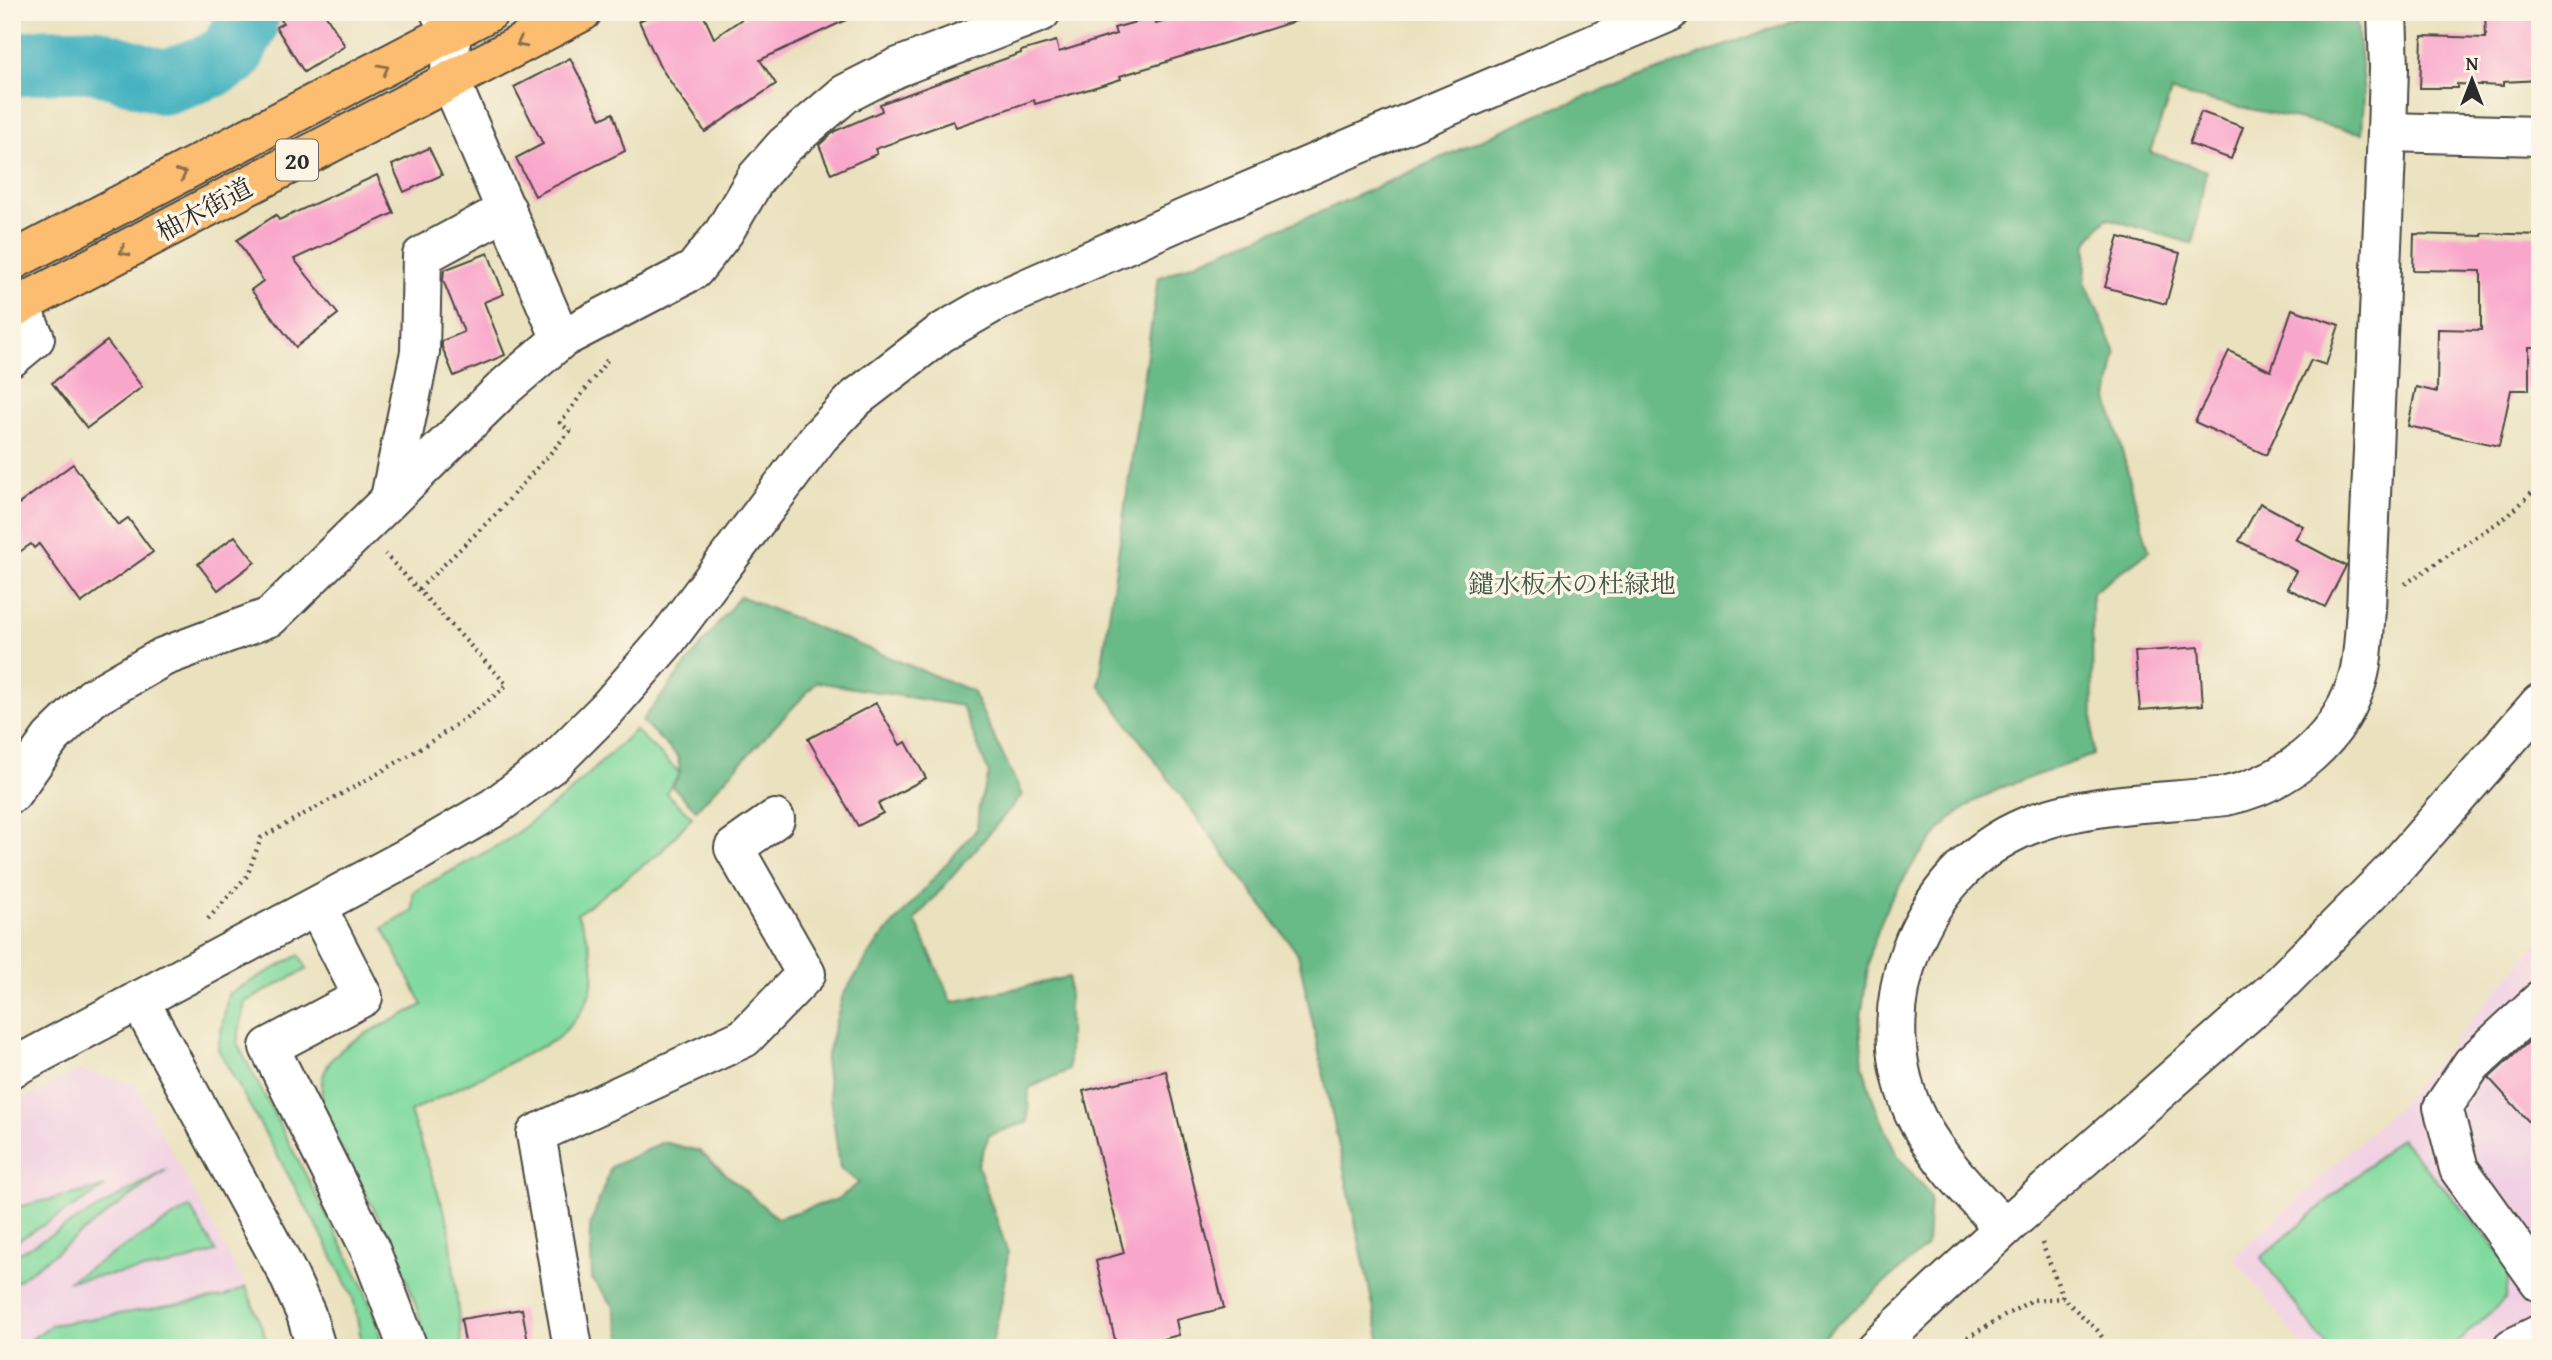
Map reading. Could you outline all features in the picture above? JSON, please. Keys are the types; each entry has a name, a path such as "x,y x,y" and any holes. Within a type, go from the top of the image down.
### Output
{"main road":[{"name":"柚木街道","path":"12,261 445,22 489,12"},
{"name":"柚木街道","path":"16,307 582,12"}],"street":[{"path":"12,793 51,738 92,698 163,657 270,617 506,386 561,339 694,270 724,232 756,178 784,146 845,94 896,68 1041,12"},
{"path":"12,1068 416,853 492,808 552,764 606,710 666,641 819,437 856,398 941,333 993,303 1188,217 1670,12"},
{"path":"2004,1228 1935,1148 1917,1118 1902,1077 1897,1044 1896,1008 1909,951 1937,900 1969,864 2024,827 2069,812 2226,796 2250,791 2304,761 2344,713 2353,692 2362,653 2366,609 2387,132 2387,12"},
{"path":"445,22 450,80 561,339"},
{"path":"2387,132 2540,136"},
{"path":"390,499 420,352 422,256 507,210"},
{"path":"12,357 36,338 16,307"},
{"path":"1875,1348 2004,1228 2274,990 2396,867 2540,702"},
{"path":"573,1348 536,1135 744,1038 806,974 734,848 775,819"},
{"path":"317,907 363,997 269,1047 370,1249 408,1348"},
{"path":"139,1000 287,1272 306,1314 316,1348"},
{"path":"2540,1001 2472,1064 2443,1107 2459,1169 2540,1282"},
{"path":"2512,1348 2540,1334"}],"path":[{"path":"419,589 496,513 569,431 560,424 610,356"},
{"path":"2366,609 2508,515 2540,485"},
{"path":"205,922 247,876 261,838 436,738 476,712 507,685 390,559"},
{"path":"2042,1242 2063,1298 2097,1330 2110,1348"},
{"path":"1949,1348 2032,1300 2063,1298"}],"shaded area":[{"path":"2540,940 2540,1348 2304,1348 2234,1257 2398,1106"},
{"path":"79,1070 134,1083 246,1287 270,1348 12,1348 12,1105"}],"green space":[{"name":"鑓水板木の杜緑地","path":"1816,12 2356,12 2364,96 2362,133 2171,92 2150,152 2206,171 2193,244 2107,218 2087,242 2085,282 2116,353 2108,399 2149,551 2092,593 2093,755 2003,787 1975,801 1948,821 1917,858 1888,904 1870,952 1860,1024 1863,1066 1874,1103 1897,1155 1930,1195 1927,1246 1810,1348 1382,1348 1298,954 1099,685 1158,278 1325,210 1534,116"},
{"path":"740,596 972,691 1022,795 915,920 952,1002 1069,977 1069,1070 1029,1088 1028,1122 989,1135 978,1165 1008,1253 1003,1295 991,1348 807,1348 782,1345 775,1348 624,1348 613,1305 592,1279 590,1226 611,1167 663,1142 699,1151 777,1218 838,1199 859,1183 840,1168 825,1061 843,995 877,943 977,829 979,805 989,774 962,706 817,682 696,810 672,786 680,773 678,757 642,721"},
{"path":"635,730 680,773 666,793 692,817 660,853 577,914 591,950 593,966 589,997 581,1011 555,1040 410,1112 449,1225 462,1348 427,1348 410,1288 398,1259 326,1121 321,1088 323,1076 328,1065 346,1046 423,1005 383,928 413,911 413,892 506,841 570,792"},
{"path":"299,955 307,969 245,1002 237,1043 363,1285 378,1327 382,1348 363,1348 353,1298 325,1241 218,1049 228,994"},
{"path":"2400,1138 2510,1264 2506,1298 2451,1348 2328,1348 2261,1258"},
{"path":"167,1169 12,1285 12,1257"},
{"path":"106,1187 12,1244 12,1208"},
{"path":"190,1207 216,1252 169,1266 68,1281"},
{"path":"246,1287 270,1348 20,1348 51,1325 223,1297"}],"building":[{"path":"276,12 324,12 345,46 304,72 276,27 283,23"},
{"path":"658,12 702,12 714,38 752,12 863,12 760,60 776,84 705,132 659,65 639,21"},
{"path":"1196,12 1301,12 1302,19 1120,76 1121,79 1083,91 1035,104 1034,100 956,127 953,121 875,149 877,154 831,174 819,145 835,131 882,111 880,104 1021,51 1056,41 1059,52 1116,34 1114,28 1154,17 1156,24"},
{"path":"2485,12 2540,12 2540,80 2503,82 2503,86 2457,84 2457,88 2420,88 2422,36 2486,38"},
{"path":"570,58 601,119 613,113 625,151 535,196 516,158 543,144 514,87"},
{"path":"2201,112 2243,127 2231,159 2189,144"},
{"path":"429,148 442,175 404,192 392,165"},
{"path":"377,175 394,213 294,259 338,314 296,347 251,290 263,281 237,240 276,215 279,220"},
{"path":"2482,233 2540,235 2540,347 2529,347 2529,390 2511,390 2499,446 2408,426 2416,387 2437,392 2438,329 2481,330 2481,271 2413,270 2414,234 2482,236"},
{"path":"2119,237 2180,253 2166,304 2105,287"},
{"path":"488,253 504,294 484,302 505,355 454,376 442,341 464,332 443,280 444,270"},
{"path":"2292,309 2339,325 2326,365 2311,360 2266,455 2195,422 2229,351 2271,371"},
{"path":"107,341 142,387 87,428 52,383"},
{"path":"73,464 118,525 128,518 153,552 81,603 39,544 34,548 31,544 12,557 12,509"},
{"path":"2260,503 2303,526 2295,539 2346,566 2325,607 2287,588 2296,571 2239,541"},
{"path":"235,536 255,562 218,590 198,564"},
{"path":"2199,647 2203,705 2140,710 2135,652"},
{"path":"876,703 900,745 906,742 926,778 878,804 883,813 858,826 808,739"},
{"path":"2540,1031 2540,1134 2489,1078"},
{"path":"1166,1071 1224,1308 1176,1320 1179,1335 1117,1348 1096,1261 1124,1253 1083,1091"},
{"path":"522,1309 529,1348 466,1348 461,1319"}],"waterway":[{"path":"12,65 92,60 164,82 211,66 231,55 245,26 248,12"}]}
